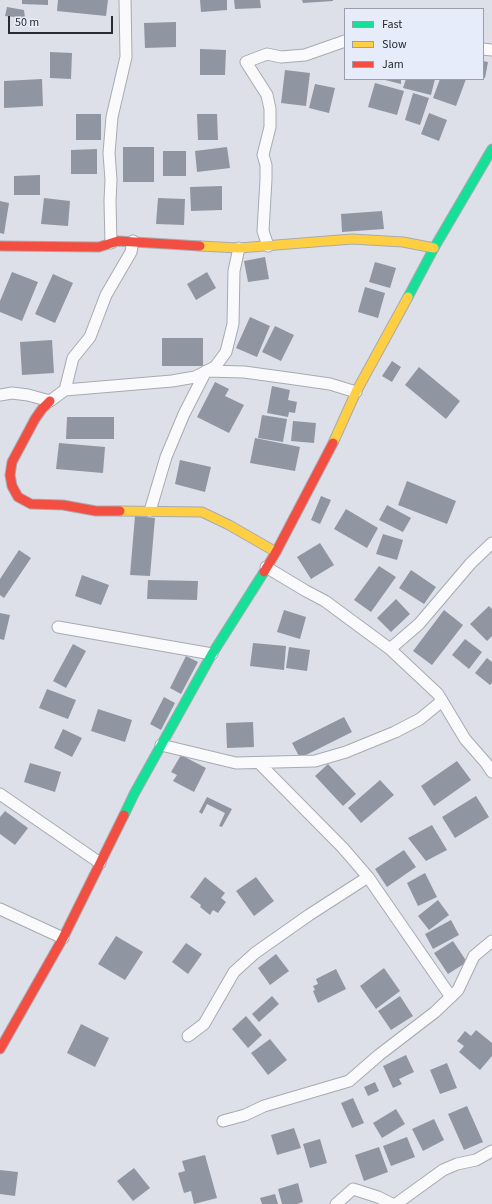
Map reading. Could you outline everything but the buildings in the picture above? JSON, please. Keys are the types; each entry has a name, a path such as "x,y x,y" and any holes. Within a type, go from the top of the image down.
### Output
{"street":[{"path":"111,243 111,180 109,153 112,117 126,57 124,0"},
{"path":"268,246 263,231 266,179 264,154 270,127 270,109 267,96 246,62 267,54 281,57 305,55 344,41"},
{"path":"0,1049 63,938 134,794 212,654 276,552 326,458 356,392 434,248 492,150"},
{"path":"0,246 99,247 118,241 239,248 352,239 403,242 434,248"},
{"path":"65,390 73,358 90,337 106,295 131,252 133,242"},
{"path":"239,248 234,271 233,324 226,352 215,367 196,377 172,381 65,390 50,401 35,419 12,462 10,475 12,486 18,497 31,504 63,505 96,511 202,512 229,525 276,552"},
{"path":"206,371 244,372 288,378 330,384 356,392"},
{"path":"150,511 166,457 184,414 206,371"},
{"path":"0,395 12,393 23,394 50,401"},
{"path":"390,649 419,624 471,563 492,543"},
{"path":"266,567 325,601 390,649 438,694 465,740 490,764"},
{"path":"58,627 212,654"},
{"path":"161,745 236,763 315,761 346,752 395,732 420,719 442,701"},
{"path":"259,763 343,848 368,877 451,997"},
{"path":"0,794 100,863"},
{"path":"188,1036 204,1024 234,972 255,953 309,915 368,877"},
{"path":"0,909 63,938"},
{"path":"223,1121 245,1115 264,1106 349,1081 379,1054 435,1012 451,997 458,990 474,956 492,941"},
{"path":"396,1204 443,1170 457,1164 476,1160 492,1151"},
{"path":"336,1204 353,1189 378,1197 392,1204"}],"traffic: fast":[{"path":"408,297 434,248 492,149"},
{"path":"124,815 134,794 212,654 264,572"}],"traffic: slow":[{"path":"200,246 239,248 352,239 403,242 434,248"},
{"path":"333,443 356,392 408,297"},
{"path":"120,511 202,512 229,525 276,552"}],"traffic: jam":[{"path":"0,246 99,247 118,241 200,246"},
{"path":"50,401 35,419 12,462 10,475 12,486 18,497 31,504 63,505 96,511 120,511"},
{"path":"264,572 333,443"},
{"path":"0,1049 63,938 124,815"}]}
